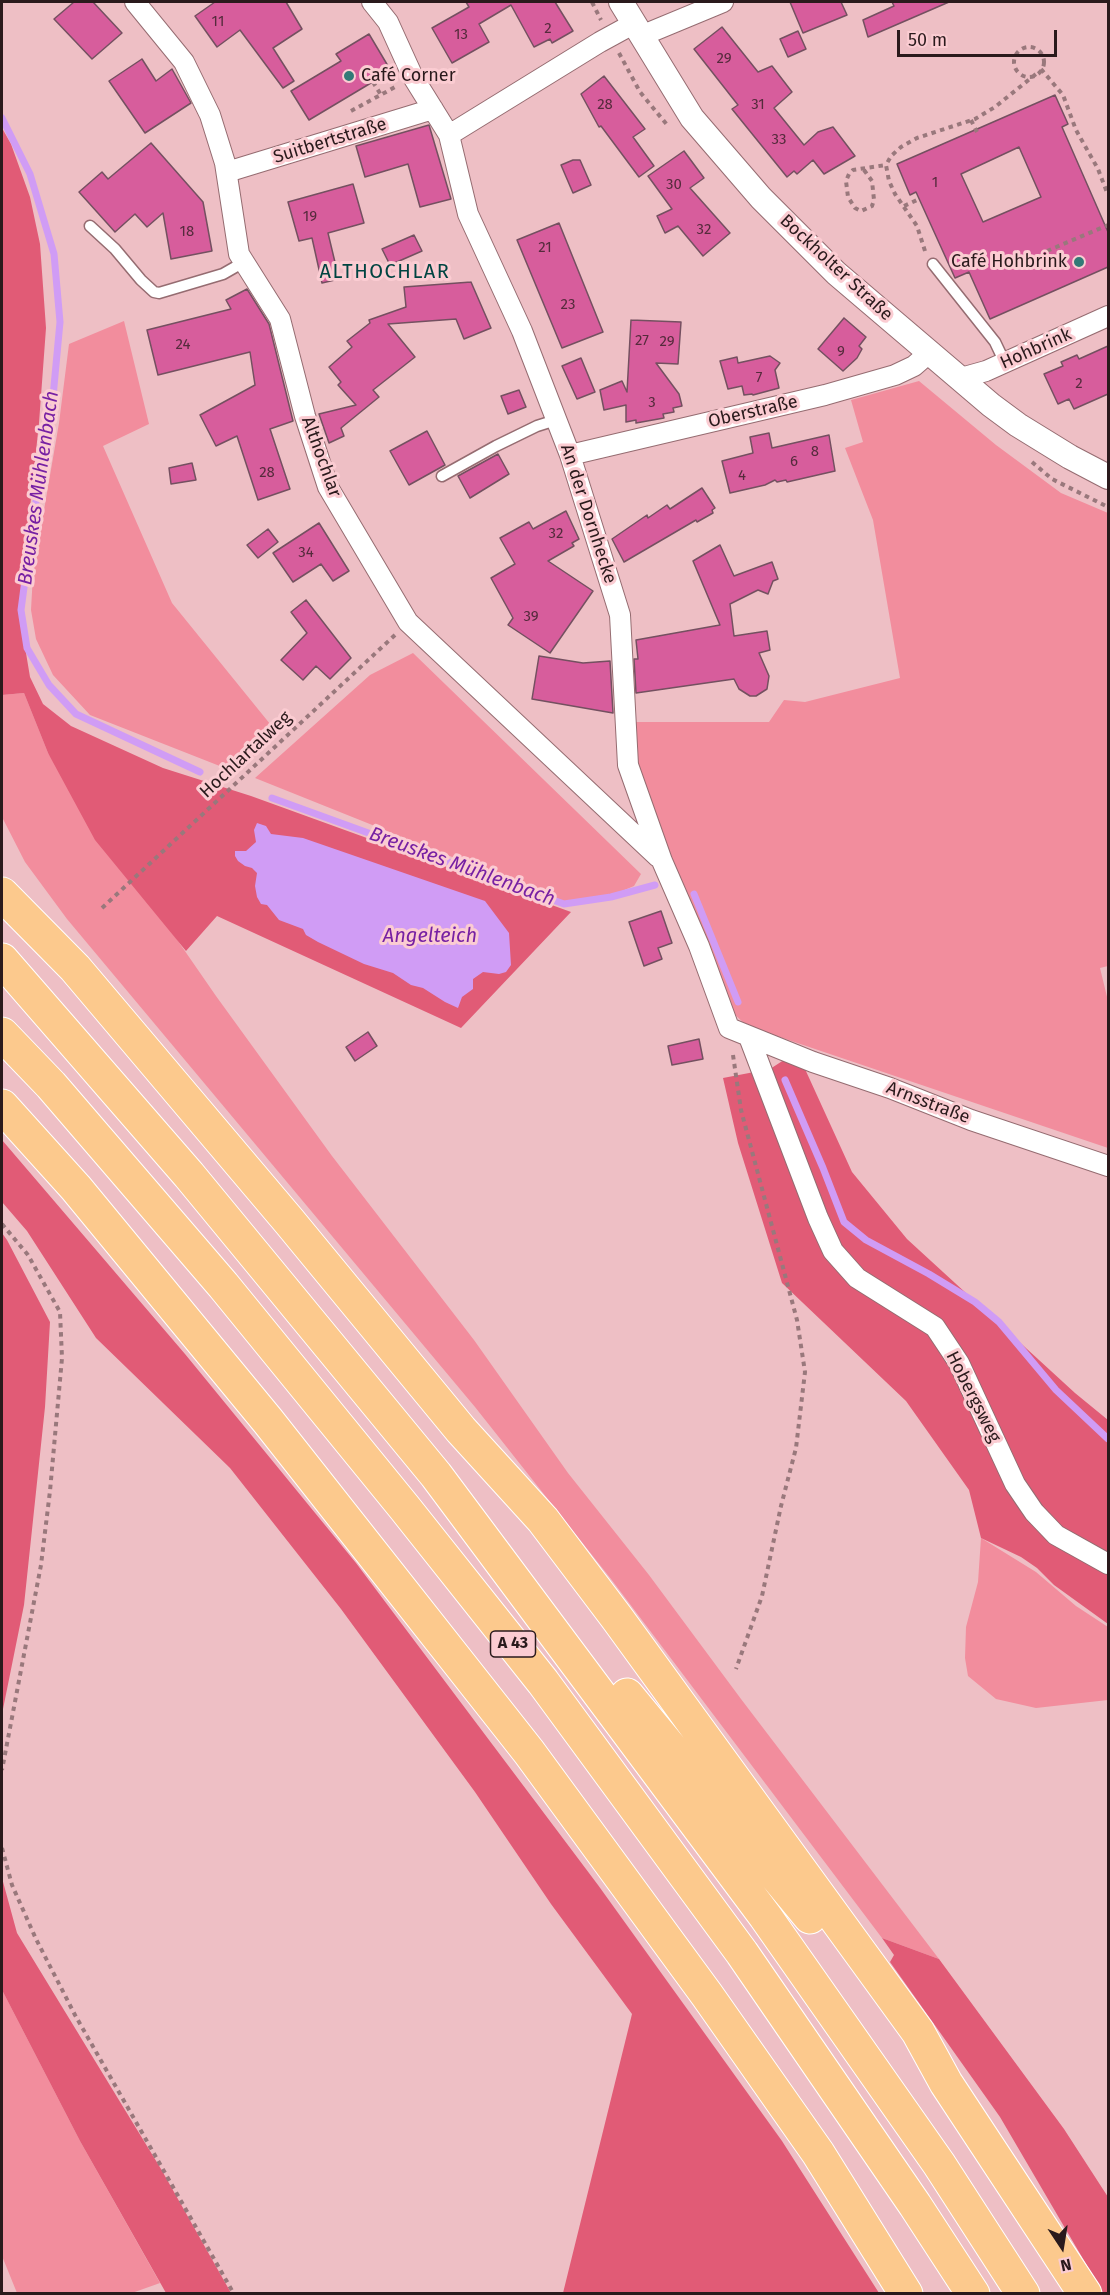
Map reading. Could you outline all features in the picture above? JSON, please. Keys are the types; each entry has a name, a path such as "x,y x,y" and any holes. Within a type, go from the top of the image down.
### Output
{"highway":[{"path":"2,868 52,933 75,968"},
{"path":"2,894 75,968 289,1221 461,1430 543,1520 617,1618 911,2023 946,2083 1085,2294"},
{"name":"A 43","path":"2,960 189,1174 436,1475 772,1926 939,2164 1023,2294"},
{"name":"A 43","path":"2,1034 51,1085 223,1285 397,1498 543,1682 742,1953 915,2205 973,2294"},
{"path":"2,1106 76,1188 261,1412 529,1752 707,1995 812,2144 906,2294"},
{"path":"537,1610 602,1664 946,2083"}],"street":[{"name":"Althochlar","path":"135,2 184,62 210,115 227,172 239,254 280,319 305,416 328,487 408,622 662,861"},
{"name":"An der Dornhecke","path":"372,2 388,22 413,77 449,135 468,214 522,331 570,455 620,615 628,765 662,861 699,946 729,1028"},
{"name":"Bockholter Straße","path":"621,2 692,118 761,198 836,273 991,405 1018,425 1108,477"},
{"path":"449,135 600,42 723,2"},
{"name":"Suitbertstraße","path":"227,172 433,109"},
{"name":"Hohbrink","path":"961,378 1005,363 1108,316"},
{"name":"Oberstraße","path":"570,455 813,398 895,375 914,366 930,352"},
{"path":"729,1028 749,1037"},
{"name":"Arnsstraße","path":"749,1037 971,1120 1108,1166"},
{"name":"Hobergsweg","path":"749,1037 818,1218 833,1251 857,1278 935,1328 959,1363 1015,1484 1034,1512 1056,1535 1108,1564"}],"lane":[{"path":"90,226 115,249 154,292 159,293 223,274 244,262"},
{"path":"933,264 995,342 1005,363"},
{"path":"442,476 506,441 537,426 556,420"}],"path":[{"path":"933,264 923,248 917,226 889,181 886,165 891,156 901,147 932,132 971,120 995,107 1036,75 1041,69 1043,57 1038,50 1029,47 1017,53 1014,62 1017,71 1025,76 1036,75"},
{"path":"1041,69 1063,95 1076,130 1098,169 1108,195"},
{"path":"341,116 413,77"},
{"path":"373,82 381,95"},
{"path":"971,120 977,132"},
{"path":"864,170 872,181 874,200 872,206 861,211 850,203 846,181 853,171 886,165"},
{"path":"904,207 917,200"},
{"path":"1047,252 1108,225"},
{"name":"Hochlartalweg","path":"102,908 408,622"},
{"path":"729,1028 741,1110 797,1320 805,1372 796,1449 762,1596 736,1669"},
{"path":"2,1224 28,1255 60,1312 62,1358 41,1565 2,1770"},
{"path":"2,1848 12,1885 36,1939 75,2015 234,2294"}],"shaded area":[{"path":"2,128 11,144 30,197 40,244 46,328 39,423 19,611 30,677 43,704 71,726 163,768 251,796 571,912 461,1028 217,916 186,951 95,840 48,753 24,693 2,695"},
{"path":"124,321 149,424 103,446 172,603 279,735 235,772 90,715 53,675 36,639 31,610 33,574 59,423 69,344"},
{"path":"919,381 996,445 1061,493 1108,513 1108,966 1100,968 1108,1001 1108,1148 747,1026 732,1012 674,869 634,753 633,722 769,722 784,700 805,702 900,678 873,520 845,448 863,442 851,400"},
{"path":"413,653 641,874 634,886 615,894 586,901 562,901 255,778 370,675"},
{"path":"24,693 48,753 216,996 332,1156 474,1340 568,1473 649,1575 939,1959 882,1938 611,1579 475,1407 67,919 25,862 2,817 2,695"},
{"path":"787,1058 805,1069 852,1172 907,1239 1075,1393 1108,1420 1108,1624 1054,1585 1037,1568 1021,1557 981,1538 969,1490 906,1401 782,1283 738,1143 723,1078 770,1069"},
{"path":"2,1140 185,1354 356,1563 598,1885 782,2141 879,2293 563,2293 632,2014 551,1904 475,1792 341,1609 230,1468 96,1338 27,1231 2,1202"},
{"path":"2,1233 50,1322 45,1407 24,1605 2,1714"},
{"path":"981,1538 1036,1572 1076,1606 1108,1627 1108,1700 1036,1708 996,1699 968,1676 965,1658 966,1627 978,1582"},
{"path":"2,1878 17,1933 161,2169 231,2293 166,2293 80,2141 2,1990"},
{"path":"882,1938 939,1959 1064,2129 1108,2197 1108,2293 1103,2293 1000,2117 890,1962 894,1955"},
{"path":"2,1990 80,2141 160,2283 132,2293 17,2293 2,2256"}],"water":[{"name":"Angelteich","path":"257,823 266,826 271,834 303,838 485,901 509,933 511,965 506,972 499,974 483,972 473,979 473,989 462,997 458,1008 423,988 411,985 393,973 364,964 318,942 306,935 303,929 279,920 267,905 261,904 255,886 257,873 238,861 235,856 235,851 246,851 256,842 254,830"}],"building":[{"path":"74,2 93,2 122,33 92,59 54,19"},
{"path":"215,2 286,2 302,29 273,48 294,81 283,88 240,30 217,47 195,16"},
{"path":"466,2 555,2 573,31 552,43 550,39 534,47 511,5 479,24 489,42 452,63 432,28 469,7"},
{"path":"790,2 841,2 847,15 803,33"},
{"path":"892,2 949,2 868,37 863,20 894,6"},
{"path":"722,27 758,72 772,66 792,92 774,108 804,145 818,132 833,127 855,156 824,174 813,160 797,174 794,171 787,177 732,109 738,105 694,49"},
{"path":"798,31 806,49 788,57 780,39"},
{"name":"Café Corner","path":"369,34 391,71 309,120 291,91 341,61 336,54"},
{"path":"142,59 156,81 172,69 191,103 145,133 109,81"},
{"path":"604,76 645,129 633,137 654,166 639,177 601,126 599,127 581,94"},
{"path":"1055,95 1068,124 1062,127 1108,232 1108,267 990,319 969,272 955,278 916,192 910,195 897,164","holes":["1019,147 1041,197 983,222 961,174"]},
{"path":"429,125 451,199 420,207 408,164 365,177 356,146"},
{"path":"151,143 203,202 212,251 171,259 163,213 147,227 135,214 115,232 79,192 102,172 108,179"},
{"path":"684,151 704,178 690,188 730,233 703,256 678,226 665,233 657,216 672,209 648,176"},
{"path":"580,160 591,185 573,193 561,165"},
{"path":"353,184 364,223 328,233 339,279 322,283 312,238 299,241 288,202"},
{"path":"559,223 603,332 562,348 517,240"},
{"path":"414,235 422,251 390,265 382,249"},
{"path":"471,282 491,328 464,339 456,319 388,324 415,357 373,390 379,397 341,428 344,436 329,443 319,414 356,405 338,385 341,382 329,367 352,347 347,341 370,323 369,320 406,307 404,287"},
{"path":"247,289 269,324 293,421 270,429 290,489 258,500 237,436 216,446 200,415 255,385 250,352 158,375 147,330 231,309 226,300"},
{"path":"844,318 866,337 859,346 862,349 857,358 843,371 818,349"},
{"path":"631,320 681,322 678,364 656,363 679,394 682,406 673,408 674,412 663,414 664,418 636,423 636,420 626,422 626,405 604,410 600,390 622,381 627,392"},
{"path":"1108,346 1108,394 1074,409 1069,399 1058,404 1044,374 1063,366 1061,362 1077,355 1079,359"},
{"path":"770,356 780,363 775,370 779,388 753,395 744,395 742,386 728,389 720,361 737,357 738,363"},
{"path":"581,358 595,392 577,399 562,366"},
{"path":"519,390 526,407 508,414 501,396"},
{"path":"427,431 445,465 409,485 390,451"},
{"path":"769,433 772,448 829,435 835,471 787,482 786,480 777,482 775,480 765,485 730,493 722,461 753,453 750,437"},
{"path":"498,454 509,474 470,498 458,476"},
{"path":"192,463 196,480 171,484 169,468"},
{"path":"702,488 715,508 712,510 713,513 697,522 696,520 624,562 612,539 647,515 648,518 667,505 670,509"},
{"path":"566,511 579,539 572,543 574,546 548,561 593,591 550,653 508,625 513,618 491,578 515,564 500,538 529,522 533,529"},
{"path":"319,523 349,571 333,581 321,564 293,582 273,553"},
{"path":"268,529 278,542 258,558 247,545"},
{"path":"720,545 734,576 772,562 778,579 773,581 768,594 758,590 730,604 734,636 767,631 770,650 759,653 769,676 767,689 756,696 750,696 739,689 734,679 636,693 634,659 638,659 636,640 720,625 693,561"},
{"path":"306,600 351,658 330,679 316,666 303,680 281,660 307,633 291,612"},
{"path":"539,656 583,663 610,661 613,713 532,699"},
{"path":"661,911 672,943 658,948 662,959 644,966 629,922"},
{"path":"368,1032 377,1046 355,1061 346,1047"},
{"path":"699,1039 703,1059 672,1065 668,1046"}],"waterway":[{"name":"Breuskes Mühlenbach","path":"2,118 30,174 54,254 60,322 50,429 34,512 21,610 27,648 49,685 76,714 200,772"},
{"name":"Breuskes Mühlenbach","path":"272,798 564,904 611,897 655,885"},
{"name":"Breuskes Mühlenbach","path":"694,894 738,1002"},
{"name":"Breuskes Mühlenbach","path":"785,1080 844,1222 866,1240 975,1302 999,1322 1056,1390 1108,1439"}],"place":[{"name":"Café Corner","path":"349,76"},
{"name":"Café Hohbrink","path":"1079,262"}],"district":[{"name":"ALTHOCHLAR","path":"385,272"}]}
